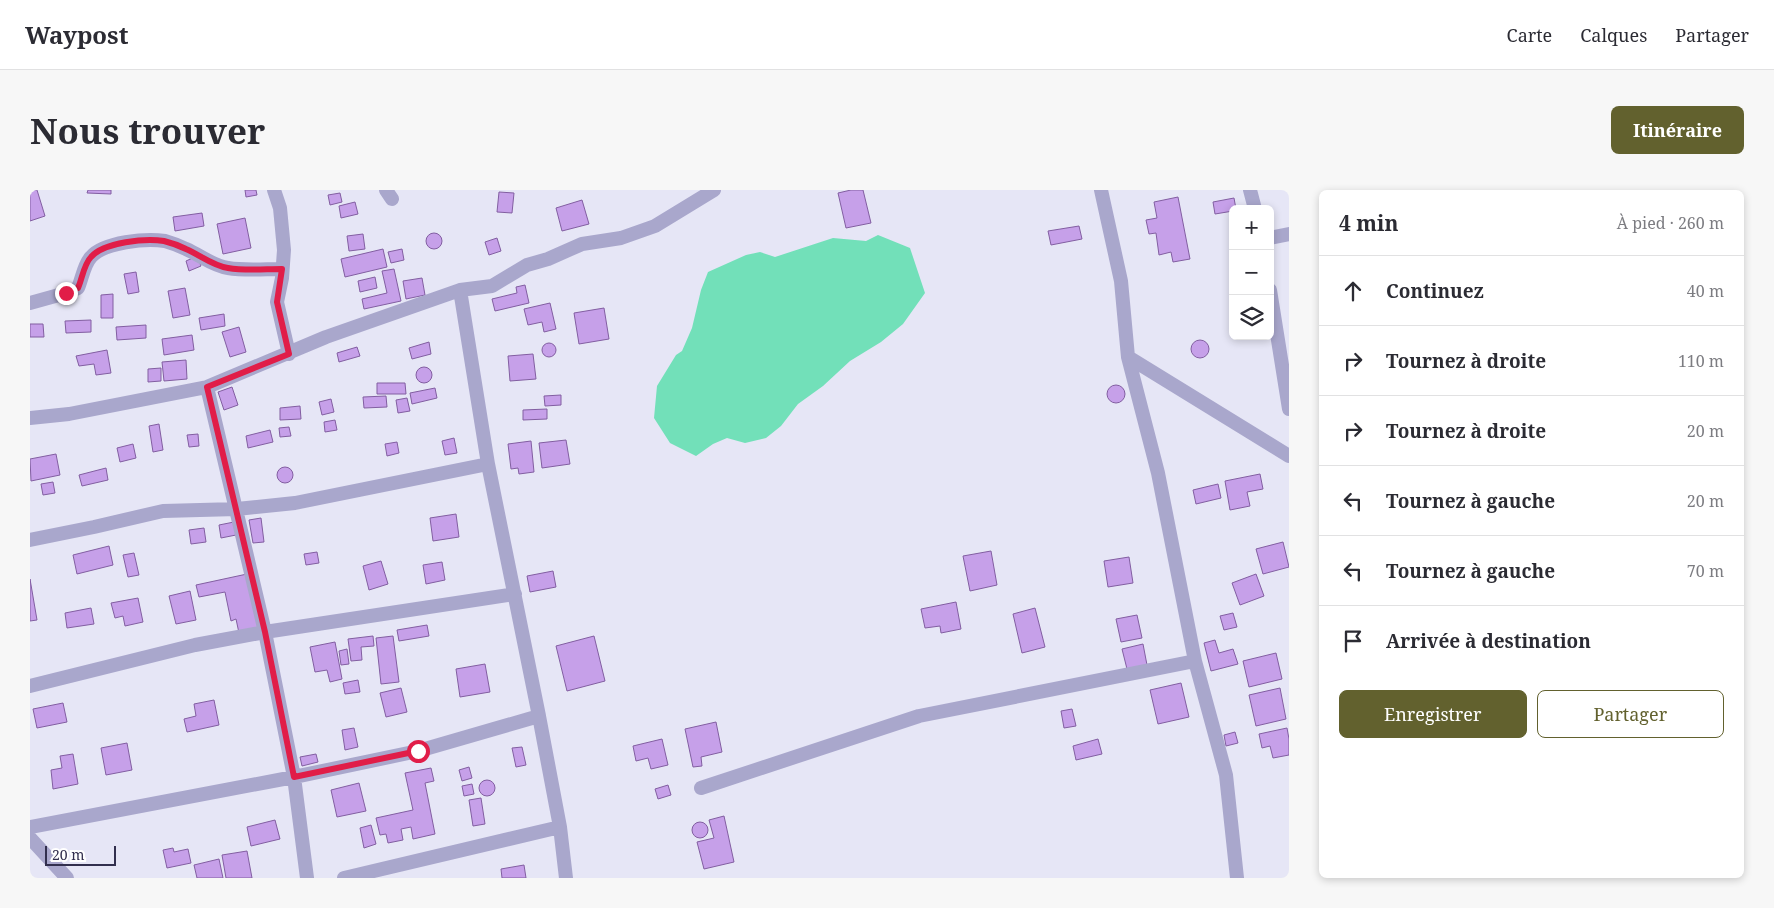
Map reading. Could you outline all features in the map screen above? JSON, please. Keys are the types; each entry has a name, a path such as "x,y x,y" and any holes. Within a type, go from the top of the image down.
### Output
{"street":[{"path":"274,190 280,208 284,250 277,302 289,354"},
{"path":"30,418 69,414 207,387 326,337 460,290 492,286 527,265 548,259 582,244 621,238 655,226 714,190"},
{"path":"1101,190 1121,281 1128,357 1158,473 1195,662 1226,775 1237,878"},
{"path":"1250,190 1253,205"},
{"path":"1274,237 1289,234"},
{"path":"30,303 78,288 88,261 98,252 114,245 143,240 165,241 227,268 282,269"},
{"path":"460,290 488,464 560,827 566,878"},
{"path":"1271,295 1289,409"},
{"path":"1128,357 1289,456"},
{"path":"207,387 265,632 294,777 307,878"},
{"path":"30,540 163,511 237,509 295,503 488,464"},
{"path":"30,686 195,645 265,632 515,594"},
{"path":"701,788 918,716 1195,662"},
{"path":"30,827 294,777 418,751 539,716"},
{"path":"344,878 560,827"},
{"path":"30,838 67,878"}],"shaded area":[{"path":"878,235 910,248 925,293 903,324 881,342 850,361 823,386 798,404 781,426 766,438 745,443 727,438 713,444 696,456 670,443 654,418 657,386 676,355 682,351 692,328 701,290 708,272 746,255 760,252 775,257 833,238 866,241"}],"building":[{"path":"30,190 37,190 45,216 30,221"},
{"path":"88,190 111,190 111,194 87,193"},
{"path":"245,190 256,190 257,195 246,197"},
{"path":"863,190 871,223 846,228 838,193"},
{"path":"499,192 514,193 512,213 497,212"},
{"path":"340,193 342,202 330,205 328,195"},
{"path":"1178,197 1190,259 1173,262 1171,252 1159,255 1156,233 1149,234 1146,220 1157,218 1154,202"},
{"path":"1234,198 1235,205 1229,205 1229,212 1215,214 1213,202"},
{"path":"582,200 589,224 562,231 556,208"},
{"path":"355,202 358,214 341,218 339,206"},
{"path":"202,213 204,226 175,231 173,217"},
{"path":"245,218 251,248 223,254 217,224"},
{"path":"1079,226 1082,239 1051,245 1048,231"},
{"path":"434,233 442,241 434,249 426,241"},
{"path":"363,234 365,249 349,251 347,236"},
{"path":"497,238 501,251 489,255 485,242"},
{"path":"383,249 387,267 345,277 341,259"},
{"path":"402,249 404,260 391,263 388,252"},
{"path":"197,256 201,266 189,271 186,261"},
{"path":"394,269 401,301 364,309 362,299 387,293 382,271"},
{"path":"136,272 139,292 128,294 124,274"},
{"path":"375,277 377,288 360,292 358,281"},
{"path":"422,278 425,295 406,299 403,281"},
{"path":"525,285 529,303 495,311 492,299 517,293 516,287"},
{"path":"185,288 190,315 173,318 168,291"},
{"path":"113,294 113,318 101,318 101,295"},
{"path":"550,303 556,329 544,332 542,322 528,325 524,309"},
{"path":"604,308 609,339 579,344 574,313"},
{"path":"224,314 225,326 201,330 199,318"},
{"path":"91,320 91,332 66,333 65,321"},
{"path":"30,324 43,324 44,337 30,337"},
{"path":"146,325 146,338 117,340 116,327"},
{"path":"239,327 246,352 230,357 222,332"},
{"path":"192,335 194,350 164,355 162,339"},
{"path":"1196,340 1204,340 1209,345 1207,356 1196,358 1191,353 1191,345"},
{"path":"429,342 431,354 412,359 409,348"},
{"path":"549,343 554,345 556,350 554,355 549,357 544,355 542,350 544,345"},
{"path":"357,347 360,356 339,362 337,353"},
{"path":"107,350 111,373 96,375 94,364 79,366 76,356"},
{"path":"533,354 536,379 510,381 508,356"},
{"path":"186,360 187,379 164,381 162,362"},
{"path":"424,367 430,369 432,375 430,381 424,383 418,381 416,375 418,369"},
{"path":"161,368 161,381 148,382 148,369"},
{"path":"377,383 405,383 406,394 377,394"},
{"path":"1116,385 1122,388 1125,394 1122,400 1116,403 1110,400 1107,394 1110,388"},
{"path":"232,387 238,405 224,410 218,392"},
{"path":"435,388 437,398 412,404 410,393"},
{"path":"561,395 561,405 545,406 544,396"},
{"path":"386,396 387,407 364,408 363,397"},
{"path":"407,398 410,411 398,413 396,400"},
{"path":"331,399 334,412 322,415 319,402"},
{"path":"300,406 301,419 280,420 280,408"},
{"path":"547,409 547,419 523,420 523,410"},
{"path":"335,420 337,430 325,432 324,422"},
{"path":"159,424 163,450 153,452 149,426"},
{"path":"289,427 291,436 280,437 279,428"},
{"path":"270,430 273,442 248,448 246,436"},
{"path":"198,434 199,446 189,447 187,435"},
{"path":"454,438 457,453 445,455 442,441"},
{"path":"566,440 570,464 542,468 539,443"},
{"path":"531,441 534,472 519,474 518,468 511,469 508,444"},
{"path":"397,442 399,453 387,456 385,444"},
{"path":"133,444 136,458 120,462 117,448"},
{"path":"56,454 60,475 31,481 30,459"},
{"path":"285,467 291,469 293,475 291,481 285,483 279,481 277,475 279,469"},
{"path":"106,468 108,480 82,486 79,475"},
{"path":"1260,474 1263,489 1247,492 1250,506 1230,510 1225,481"},
{"path":"53,482 55,493 43,495 41,484"},
{"path":"1218,484 1221,498 1196,504 1193,490"},
{"path":"456,514 459,537 433,541 430,518"},
{"path":"261,518 264,542 253,543 249,520"},
{"path":"234,522 236,535 221,538 219,525"},
{"path":"204,528 206,542 191,544 189,530"},
{"path":"1283,542 1289,567 1263,574 1256,549"},
{"path":"109,546 113,565 77,574 73,555"},
{"path":"991,551 997,585 970,591 963,556"},
{"path":"317,552 319,563 306,565 304,554"},
{"path":"134,553 139,575 128,577 123,555"},
{"path":"1129,557 1133,583 1108,587 1104,561"},
{"path":"381,561 388,584 369,590 363,566"},
{"path":"442,562 445,580 426,584 423,565"},
{"path":"553,571 556,587 530,592 527,576"},
{"path":"247,574 259,629 239,633 236,619 231,621 225,592 199,597 196,585"},
{"path":"1256,574 1264,596 1240,605 1232,583"},
{"path":"30,579 37,620 30,621"},
{"path":"190,591 196,620 176,624 169,596"},
{"path":"138,598 143,622 125,626 123,616 115,618 111,603"},
{"path":"956,602 961,629 941,633 940,626 925,628 921,609"},
{"path":"91,608 94,624 67,628 65,613"},
{"path":"1035,608 1045,647 1022,653 1013,614"},
{"path":"1233,613 1237,627 1224,630 1220,616"},
{"path":"1137,615 1142,638 1121,642 1116,619"},
{"path":"427,625 429,636 399,641 397,630"},
{"path":"373,636 374,646 361,647 362,660 351,661 348,639"},
{"path":"393,636 399,682 381,684 376,638"},
{"path":"594,636 605,681 567,691 556,646"},
{"path":"1215,640 1219,653 1233,649 1238,664 1211,671 1204,643"},
{"path":"335,642 342,679 330,682 327,670 315,672 310,647"},
{"path":"1143,644 1147,665 1127,669 1122,649"},
{"path":"347,649 349,664 341,665 339,651"},
{"path":"1276,653 1282,679 1249,687 1243,661"},
{"path":"485,664 490,692 460,697 456,669"},
{"path":"358,680 360,692 345,694 343,683"},
{"path":"1181,683 1189,717 1158,724 1150,690"},
{"path":"401,688 407,712 386,717 380,693"},
{"path":"1280,688 1286,719 1256,726 1249,695"},
{"path":"214,700 219,725 187,732 184,719 196,716 194,704"},
{"path":"63,703 67,722 37,728 33,709"},
{"path":"1072,709 1076,726 1064,728 1061,711"},
{"path":"716,722 722,752 701,757 702,766 693,767 685,729"},
{"path":"354,728 358,747 345,750 342,730"},
{"path":"1287,728 1289,755 1273,758 1270,746 1262,748 1259,734"},
{"path":"1235,732 1238,743 1226,746 1224,735"},
{"path":"662,739 668,765 651,769 648,758 636,761 633,746"},
{"path":"1098,739 1102,754 1076,760 1073,746"},
{"path":"127,743 132,770 106,775 101,748"},
{"path":"522,747 526,765 516,767 512,748"},
{"path":"73,754 78,784 53,789 51,770 62,768 60,756"},
{"path":"316,754 318,762 302,766 300,757"},
{"path":"469,767 472,778 462,781 459,770"},
{"path":"431,768 434,781 425,783 435,834 413,839 411,827 401,829 403,840 388,843 386,834 380,835 376,818 413,810 405,773"},
{"path":"484,780 490,780 495,785 493,794 484,796 479,791 479,785"},
{"path":"359,783 366,811 337,817 331,790"},
{"path":"472,784 474,794 464,796 462,786"},
{"path":"668,785 671,795 658,799 655,789"},
{"path":"481,798 485,824 473,826 469,800"},
{"path":"724,816 734,862 704,869 697,842 714,838 709,820"},
{"path":"275,820 280,839 251,846 247,827"},
{"path":"697,822 703,822 708,827 706,836 697,838 692,833 692,827"},
{"path":"371,825 376,844 364,848 360,828"},
{"path":"173,848 174,852 188,849 191,863 167,868 163,850"},
{"path":"247,851 252,878 226,878 222,855"},
{"path":"219,859 223,878 197,878 194,865"},
{"path":"524,865 526,878 502,878 501,869"}],"route":[{"path":"66,293 78,288 88,261 98,252 114,245 143,240 165,241 227,268 282,269 277,302 289,354 207,387 265,632 294,777 418,751"}]}
